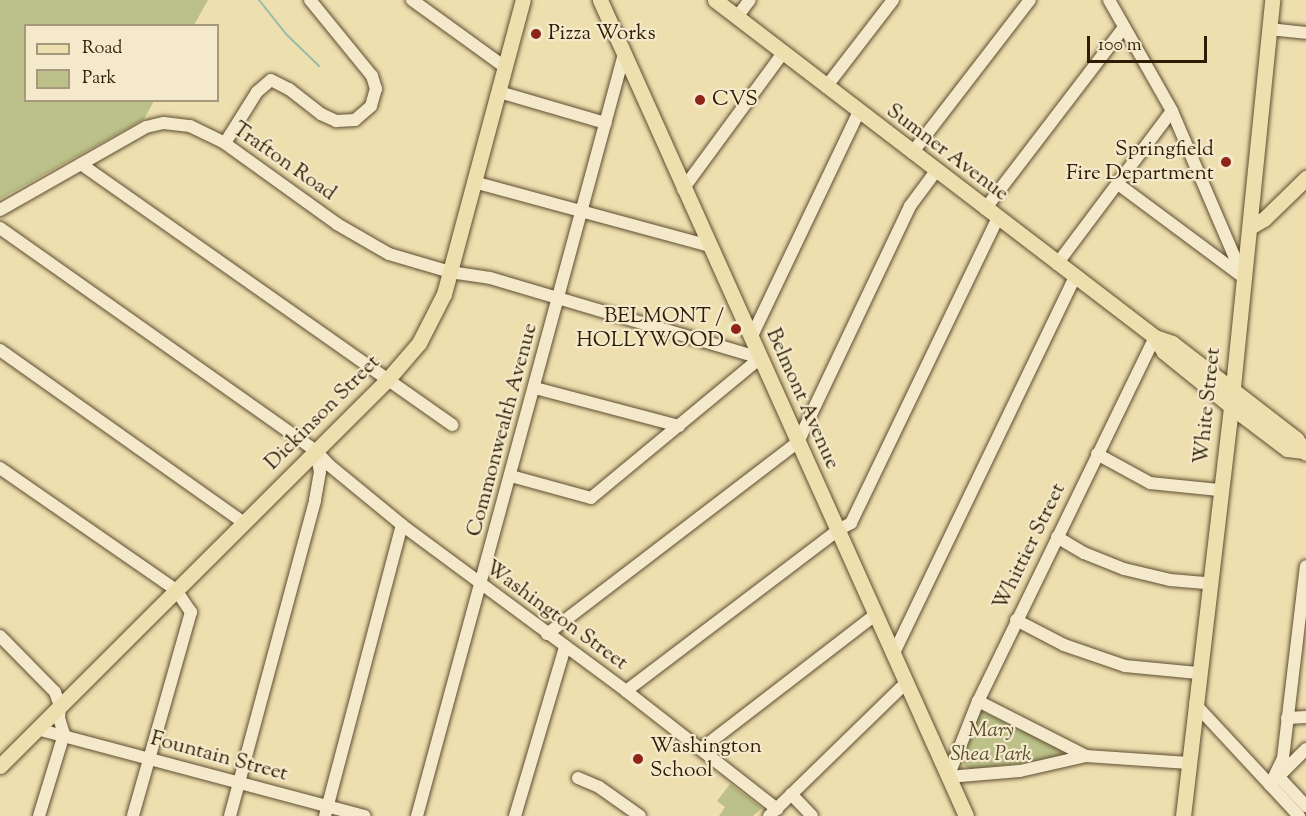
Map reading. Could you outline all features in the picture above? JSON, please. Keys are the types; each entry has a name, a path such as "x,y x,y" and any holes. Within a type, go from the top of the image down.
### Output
{"main road":[{"name":"Dickinson Street","path":"0,766 410,356 430,326 440,304 523,0"},
{"name":"Belmont Avenue","path":"600,0 948,777 960,813"},
{"name":"Sumner Avenue","path":"715,0 1155,338 1172,344 1296,439 1305,451"},
{"name":"White Street","path":"1183,816 1250,227 1272,0"},
{"path":"1250,227 1264,219 1306,178"},
{"name":"Sumner Avenue","path":"1155,338 1164,352 1287,449 1305,451"}],"street":[{"path":"225,143 257,92 271,80 289,89 321,114 336,120 355,120 371,106 376,89 372,75 310,0"},
{"path":"412,0 505,67"},
{"path":"737,17 750,0"},
{"path":"826,87 893,0"},
{"path":"912,153 1030,0"},
{"path":"1109,0 1172,111 1243,277"},
{"path":"985,209 1124,27"},
{"path":"1269,29 1306,33"},
{"path":"684,189 783,53"},
{"name":"Commonwealth Avenue","path":"417,816 624,54"},
{"path":"499,92 606,123"},
{"path":"1057,264 1172,111"},
{"path":"751,338 859,112"},
{"name":"Trafton Road","path":"0,210 131,135 158,124 190,126 225,143 370,244 409,261 450,272 490,278 760,358"},
{"path":"81,164 452,425"},
{"path":"547,634 798,442 910,206 936,171"},
{"path":"474,182 710,246"},
{"path":"1118,184 1243,277"},
{"path":"626,691 838,530 851,523 998,218"},
{"name":"Washington Street","path":"0,228 316,451 329,465 402,525 701,749 773,812"},
{"path":"893,655 1074,277"},
{"name":"Whittier Street","path":"948,777 978,701 1155,338"},
{"path":"0,350 244,522"},
{"path":"511,476 591,498 760,358"},
{"path":"535,388 679,426"},
{"path":"230,816 315,500 320,472 316,451"},
{"path":"1097,454 1150,483 1219,490"},
{"path":"0,468 176,590 190,612 133,816"},
{"path":"326,811 402,525"},
{"path":"1057,537 1084,553 1124,569 1170,580 1208,583"},
{"path":"1274,781 1283,758 1306,566"},
{"path":"701,749 875,615"},
{"path":"1017,620 1064,645 1125,666 1198,673"},
{"path":"0,636 55,692 60,706 59,718 64,734 39,816"},
{"path":"515,816 565,647"},
{"path":"773,812 906,683"},
{"path":"978,701 1086,756"},
{"path":"1195,704 1274,781 1306,806"},
{"path":"1287,718 1306,717"},
{"name":"Fountain Street","path":"37,729 64,734 239,783 326,811 365,816"},
{"path":"1274,781 1306,749"},
{"path":"948,777 1020,771 1086,756 1189,763"},
{"path":"578,778 599,787 640,816"},
{"path":"1274,781 1299,816"},
{"path":"791,794 812,816"}],"green space":[{"path":"0,0 208,0 195,24 24,24 24,102 153,102 144,119 0,199"},
{"name":"Mary Shea Park","path":"981,711 1061,747 1062,755 1031,762 971,769 965,766 960,755"},
{"path":"730,784 762,808 753,816 719,816 725,807 717,801"}],"waterway":[{"path":"259,0 286,34 319,66"}],"place":[{"name":"Pizza Works","path":"536,34"},
{"name":"CVS","path":"700,100"},
{"name":"Springfield Fire Department","path":"1226,162"},
{"name":"BELMONT / HOLLYWOOD","path":"736,329"},
{"name":"Washington School","path":"638,759"}]}
